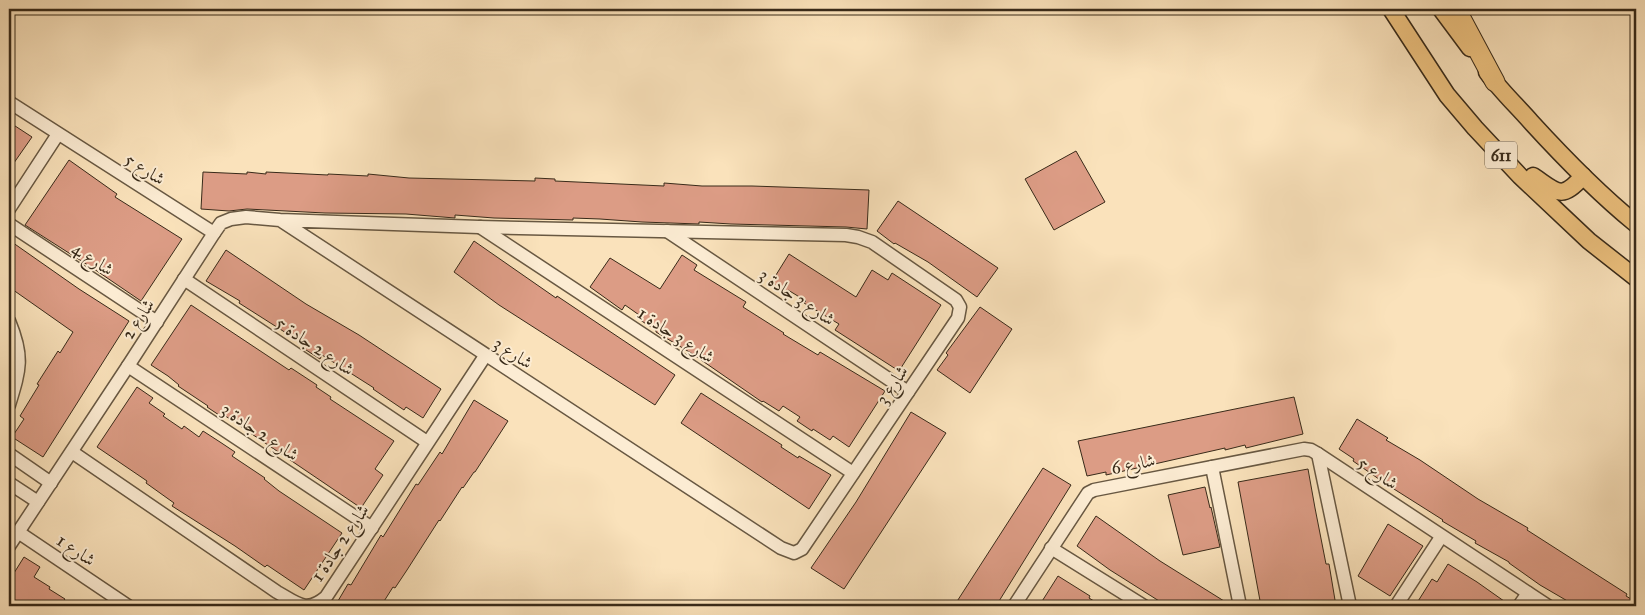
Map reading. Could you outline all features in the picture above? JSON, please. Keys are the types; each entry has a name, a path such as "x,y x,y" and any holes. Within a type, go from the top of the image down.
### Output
{"highway":[{"path":"1456,9 1495,82"}],"main road":[{"name":"611","path":"1391,9 1447,94 1475,128 1589,242 1636,278"},
{"name":"611","path":"1441,9 1495,82 1583,176 1636,224"},
{"path":"1514,169 1528,173 1554,191 1561,192 1574,186 1583,176"}],"street":[{"name":"شارع 5","path":"9,102 214,233"},
{"path":"9,209 58,134"},
{"name":"شارع 2","path":"18,532 221,223 231,219 246,217 280,220"},
{"name":"شارع 3","path":"280,220 858,236 872,242 956,300 960,307 958,318 802,549 794,553 781,548 280,220"},
{"name":"شارع 4","path":"9,224 157,322"},
{"name":"شارع 3 جادة 1","path":"479,227 853,473"},
{"name":"شارع 3 جادة 3","path":"667,231 908,392"},
{"name":"شارع 2 جادة 5","path":"184,279 427,442"},
{"path":"9,321 17,342 20,364 9,405"},
{"name":"شارع 2 جادة 1","path":"72,452 277,592 303,606 317,605 326,597 485,356"},
{"name":"شارع 2 جادة 3","path":"128,366 372,528"},
{"name":"شارع 6","path":"1014,606 1085,496 1094,490 1304,449 1318,454"},
{"path":"9,454 51,483"},
{"name":"شارع 5","path":"1318,454 1548,606"},
{"path":"1318,454 1350,606"},
{"path":"1212,467 1240,606"},
{"path":"9,483 38,502"},
{"path":"9,546 18,532"},
{"name":"شارع 1","path":"18,532 128,606"},
{"path":"1396,606 1441,537"},
{"path":"1051,548 1144,606"},
{"path":"1519,606 1528,593"}],"building":[{"path":"9,122 32,137 9,170"},
{"path":"1076,151 1105,202 1054,230 1025,179"},
{"path":"69,160 117,194 115,197 182,239 141,301 25,225"},
{"path":"203,172 266,174 266,172 368,176 368,174 409,178 535,181 535,178 555,179 555,181 664,186 664,183 702,186 869,190 867,229 573,218 573,220 494,218 455,215 455,218 406,214 201,209"},
{"path":"898,201 998,268 977,297 928,262 894,244 877,231"},
{"path":"9,240 129,321 43,457 12,437 24,419 20,416 39,385 37,384 58,351 60,353 73,332 9,287"},
{"path":"474,241 556,298 557,296 675,375 655,405 499,305 454,272"},
{"path":"226,250 306,304 359,335 441,389 423,418 406,407 404,410 374,388 322,355 320,359 303,348 305,345 239,303 240,301 206,281"},
{"path":"789,254 856,297 872,270 888,280 892,273 941,305 899,371 835,330 839,324 804,303 806,301 788,290 786,293 771,283"},
{"path":"682,255 697,265 694,270 746,302 743,307 783,334 818,355 820,352 885,391 849,447 833,436 830,440 813,429 812,431 797,421 800,417 783,406 779,411 762,402 691,353 656,332 656,330 640,320 642,317 625,305 622,310 590,287 610,258 660,289"},
{"path":"191,305 289,370 291,368 317,385 316,387 331,397 330,399 394,441 375,469 383,475 361,508 224,415 222,417 207,407 151,365"},
{"path":"980,307 1012,329 970,393 937,370 948,355 946,353"},
{"path":"137,387 153,398 149,403 165,414 163,416 182,429 184,426 199,437 203,431 220,442 235,452 232,456 265,478 279,491 342,533 304,590 267,565 265,567 172,506 174,503 146,483 147,481 97,447"},
{"path":"701,393 782,445 781,447 798,458 799,456 831,475 809,509 681,423"},
{"path":"1294,397 1303,434 1246,448 1245,445 1225,450 1225,448 1106,475 1106,472 1087,476 1078,441"},
{"path":"474,400 508,421 475,472 462,487 381,606 335,606 348,584 351,585 381,535 383,537 416,484 418,485 440,452 442,454"},
{"path":"911,412 946,433 844,589 811,568 856,502"},
{"path":"1357,419 1388,438 1386,440 1420,460 1478,499 1528,528 1527,530 1627,594 1626,596 1636,602 1636,606 1576,606 1540,585 1509,562 1475,543 1476,541 1386,484 1339,449"},
{"path":"1043,468 1071,485 996,606 954,606"},
{"path":"1308,469 1326,564 1329,564 1336,606 1261,606 1238,482"},
{"path":"1205,487 1220,547 1183,555 1168,495"},
{"path":"1096,516 1160,561 1232,606 1167,606 1110,570 1077,546"},
{"path":"1388,524 1423,546 1390,596 1358,576"},
{"path":"24,557 40,567 34,577 65,599 60,606 9,606 9,581"},
{"path":"1448,564 1511,606 1415,606 1432,579 1437,582"},
{"path":"1058,576 1090,596 1089,598 1102,606 1039,606"}]}
